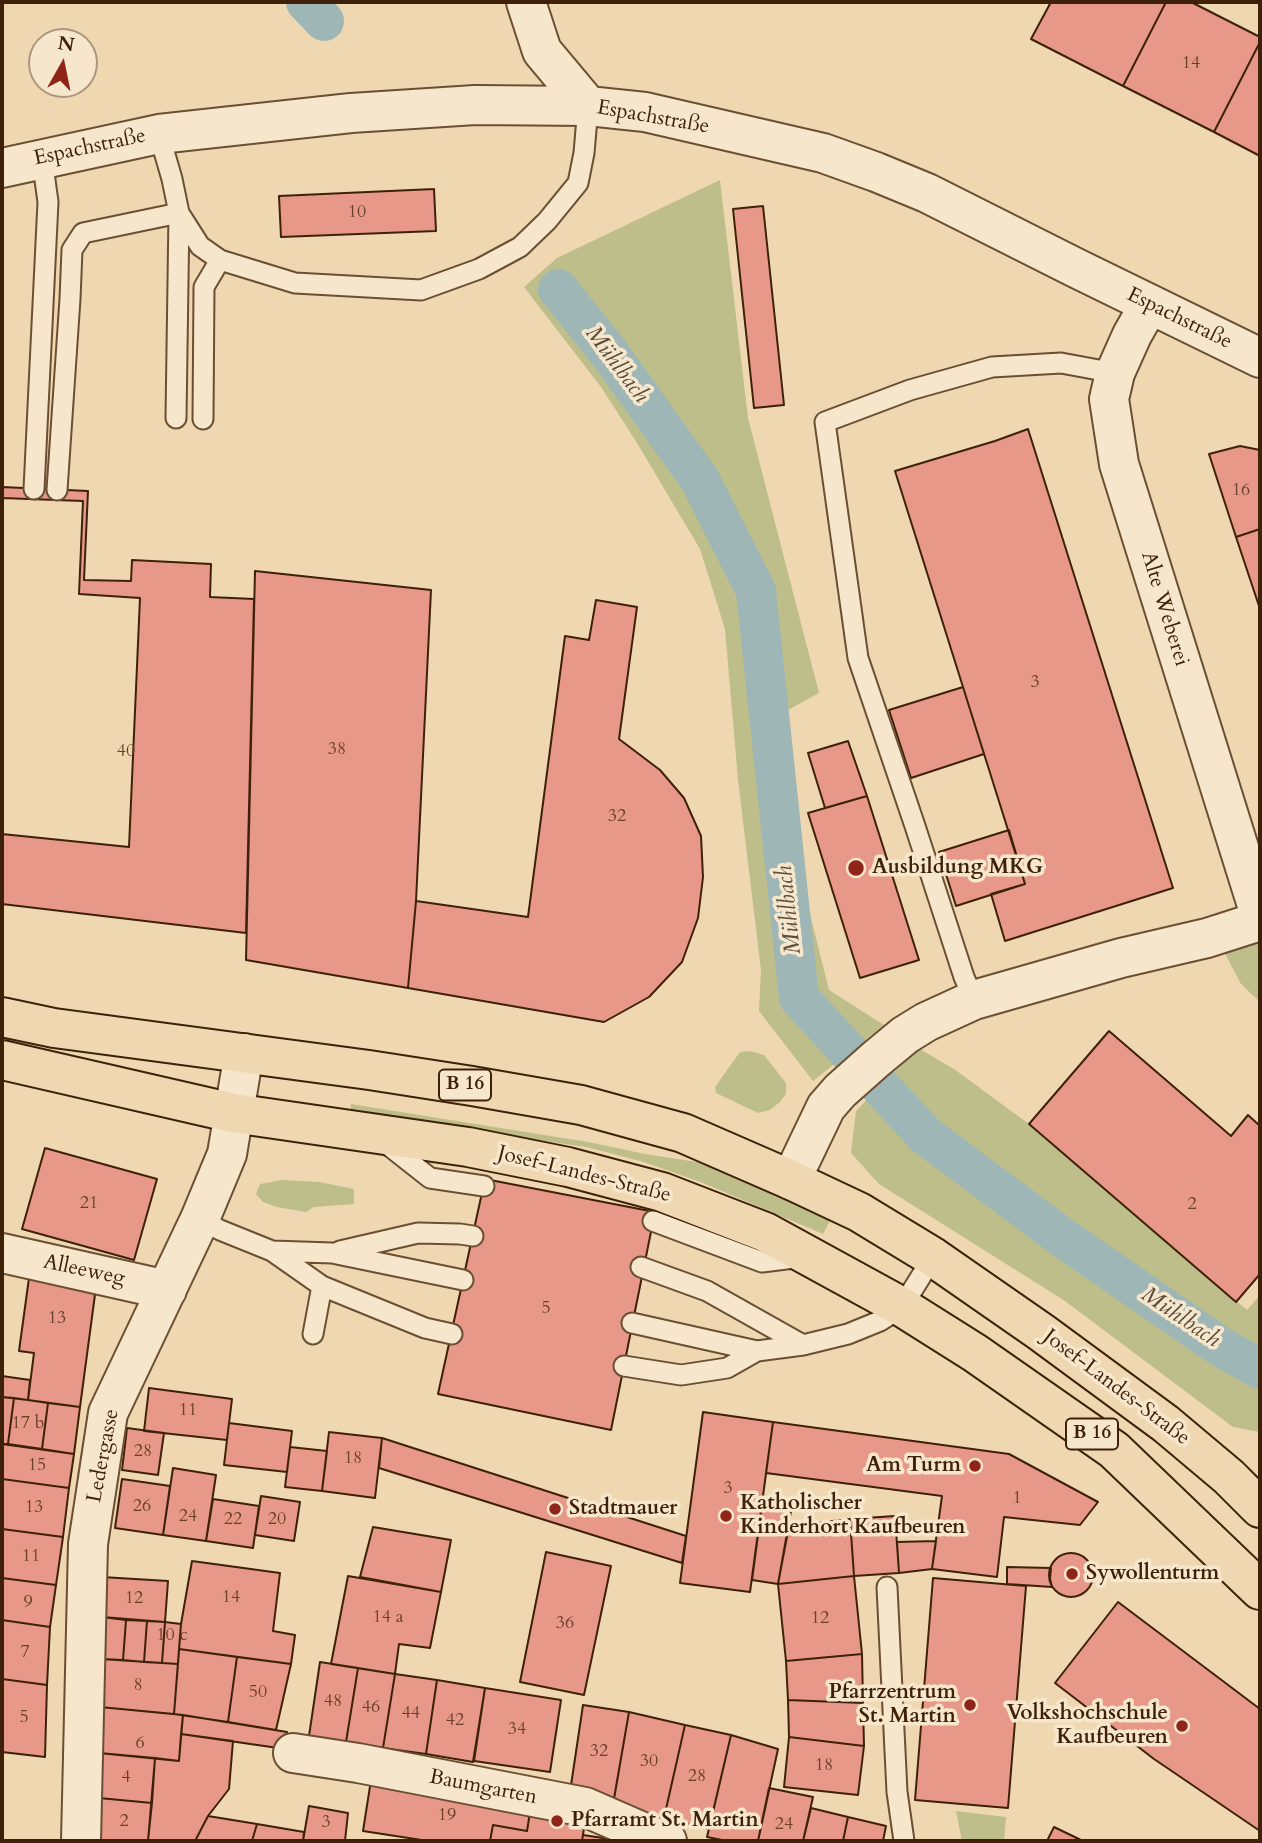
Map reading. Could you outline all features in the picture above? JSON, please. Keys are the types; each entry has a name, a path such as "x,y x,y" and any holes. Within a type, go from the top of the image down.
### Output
{"main road":[{"name":"Josef-Landes-Straße","path":"2,1017 54,1028 446,1082 581,1105 683,1133 859,1212 933,1257 1166,1424 1229,1477 1260,1508"},
{"name":"Josef-Landes-Straße","path":"2,1060 233,1114 468,1147 568,1167 662,1192 765,1232 902,1307 975,1353 1114,1450 1260,1590"}],"street":[{"path":"526,2 542,51 588,106"},
{"name":"Espachstraße","path":"2,168 159,134 351,113 475,105 588,106 645,112 823,153 876,172 926,193 1260,358"},
{"name":"Alte Weberei","path":"1149,305 1115,373 1110,399 1119,464 1260,915"},
{"path":"791,1180 826,1107 840,1091 905,1035 926,1022 974,1000 1121,958 1207,938 1260,921"},
{"name":"Ledergasse","path":"81,1841 88,1545 108,1413 200,1219 227,1154 244,1053"},
{"name":"Alleeweg","path":"2,1252 167,1290"},
{"name":"Baumgarten","path":"293,1753 585,1807 656,1839 667,1841"}],"lane":[{"path":"179,213 200,246 220,260 295,283 421,290 479,269 520,247 547,221 578,183 588,106"},
{"path":"159,134 179,213 176,418"},
{"path":"34,489 48,202 43,158"},
{"path":"57,490 72,250 83,233 179,213"},
{"path":"203,419 204,287 220,260"},
{"path":"974,1000 858,658 825,422 910,390 992,367 1061,363 1115,373"},
{"path":"374,1134 430,1178 484,1186"},
{"path":"200,1219 272,1251 322,1286 425,1328 452,1334"},
{"path":"653,1221 762,1262 808,1256"},
{"path":"332,1253 418,1233 473,1236"},
{"path":"272,1251 332,1253 463,1280"},
{"path":"624,1366 681,1375 727,1368 757,1352 848,1334 880,1321 902,1307 933,1257"},
{"path":"641,1268 707,1291 803,1345"},
{"path":"313,1335 322,1286"},
{"path":"632,1323 757,1352"},
{"path":"887,1587 898,1792 904,1841"}],"green space":[{"path":"720,180 748,418 819,693 777,716 787,822 829,990 884,1025 813,1081 759,1011 761,970 738,780 725,629 700,549 601,387 524,287 557,258"},
{"path":"1260,939 1260,1002 1241,984 1222,948"},
{"path":"918,1048 954,1069 1029,1124 1247,1310 1260,1295 1260,1432 1233,1427 1065,1301 879,1184 851,1153 856,1111"},
{"path":"750,1051 764,1055 786,1083 786,1094 780,1102 770,1110 758,1113 716,1093 715,1087 740,1052"},
{"path":"351,1104 710,1164 832,1217 823,1234 703,1183 644,1162 586,1147 350,1113"},
{"path":"282,1180 319,1182 354,1189 354,1204 314,1207 306,1212 263,1202 256,1194 260,1184"},
{"path":"956,1811 1006,1817 1004,1841 962,1841"}],"building":[{"path":"1051,2 1166,2 1123,86 1031,39"},
{"path":"1166,2 1191,2 1260,37 1260,42 1214,132 1123,86"},
{"path":"1260,42 1260,156 1214,132"},
{"path":"434,189 436,231 281,237 279,196"},
{"path":"763,206 784,405 754,408 733,209"},
{"path":"1028,429 1173,888 1005,941 991,894 1025,884 895,471"},
{"path":"1240,446 1260,450 1260,529 1236,537 1209,454"},
{"path":"2,487 88,491 84,580 131,581 132,560 211,564 210,597 254,599 246,933 2,904"},
{"path":"2,498 83,501 79,594 140,598 129,847 2,834"},
{"path":"1260,529 1260,609 1236,537"},
{"path":"255,571 431,590 416,901 408,988 246,960"},
{"path":"596,600 637,607 619,739 660,770 684,798 701,836 703,877 698,918 682,962 649,997 604,1022 408,988 416,901 528,917 565,636 589,640"},
{"path":"963,687 984,754 911,778 889,710"},
{"path":"848,741 867,796 825,808 808,753"},
{"path":"867,796 919,960 860,978 808,813"},
{"path":"1009,830 1025,884 956,906 939,852"},
{"path":"1109,1031 1231,1136 1248,1115 1260,1126 1260,1274 1236,1302 1029,1124"},
{"path":"45,1148 157,1179 134,1260 22,1229"},
{"path":"485,1179 655,1212 611,1430 438,1394"},
{"path":"29,1278 96,1287 80,1407 28,1400 34,1353 19,1351"},
{"path":"2,1376 30,1380 28,1400 2,1397"},
{"path":"149,1388 232,1399 227,1440 144,1431"},
{"path":"2,1397 14,1398 8,1444 2,1444"},
{"path":"14,1398 48,1403 42,1449 8,1444"},
{"path":"48,1403 80,1407 74,1454 42,1449"},
{"path":"703,1412 773,1422 750,1592 680,1583"},
{"path":"773,1422 1009,1454 1098,1502 1080,1525 1004,1517 997,1577 932,1569 942,1496 766,1473"},
{"path":"229,1423 292,1431 287,1472 224,1465"},
{"path":"127,1428 164,1433 158,1475 122,1470"},
{"path":"329,1432 382,1438 375,1498 322,1491"},
{"name":"Stadtmauer","path":"382,1438 686,1536 682,1563 379,1468"},
{"path":"2,1444 74,1454 69,1488 2,1479"},
{"path":"290,1447 327,1451 322,1491 285,1487"},
{"path":"173,1468 216,1475 206,1541 163,1535"},
{"path":"2,1479 69,1488 63,1537 2,1529"},
{"path":"122,1479 170,1486 163,1535 115,1528"},
{"path":"261,1496 300,1502 294,1541 255,1535"},
{"path":"213,1499 259,1506 253,1548 206,1541"},
{"path":"762,1505 791,1511 778,1584 752,1580"},
{"path":"895,1516 899,1573 854,1576 850,1519"},
{"path":"850,1519 854,1576 778,1584 789,1526"},
{"path":"373,1527 451,1540 441,1592 360,1577"},
{"path":"2,1529 63,1537 56,1585 2,1578"},
{"path":"936,1541 932,1569 899,1573 897,1542"},
{"path":"546,1552 611,1566 584,1695 520,1682"},
{"name":"Sywollenturm","path":"1071,1553 1086,1560 1093,1575 1086,1590 1071,1597 1056,1590 1049,1575 1056,1560"},
{"path":"192,1561 280,1573 273,1631 295,1635 291,1664 179,1649"},
{"path":"1007,1567 1051,1568 1052,1587 1007,1584"},
{"path":"348,1576 441,1592 430,1648 399,1644 395,1674 331,1664"},
{"path":"854,1576 862,1654 786,1661 778,1584"},
{"path":"102,1577 168,1581 165,1622 102,1617"},
{"path":"2,1578 56,1585 50,1627 2,1620"},
{"name":"Pfarrzentrum St. Martin","path":"933,1578 1026,1586 1008,1808 915,1800"},
{"path":"1118,1602 1260,1709 1260,1831 1154,1759 1055,1683"},
{"path":"102,1617 126,1620 123,1660 101,1659"},
{"path":"2,1620 50,1627 47,1685 2,1679"},
{"path":"126,1620 147,1621 144,1662 123,1660"},
{"path":"147,1621 165,1622 162,1663 144,1662"},
{"path":"165,1622 181,1624 178,1664 162,1663"},
{"path":"179,1649 237,1657 228,1722 174,1714"},
{"path":"862,1654 863,1703 788,1700 786,1661"},
{"path":"237,1657 291,1664 276,1730 228,1722"},
{"path":"101,1659 178,1664 174,1714 100,1707"},
{"path":"320,1662 358,1668 346,1742 309,1736"},
{"path":"358,1668 395,1674 383,1748 346,1742"},
{"path":"395,1674 437,1680 426,1754 383,1748"},
{"path":"2,1679 47,1685 45,1757 2,1752"},
{"path":"437,1680 485,1688 473,1762 426,1754"},
{"path":"485,1688 561,1700 550,1772 474,1761"},
{"path":"788,1700 863,1703 864,1746 789,1737"},
{"path":"583,1705 629,1712 614,1799 570,1792"},
{"path":"100,1707 183,1715 179,1761 99,1753"},
{"path":"629,1712 685,1725 664,1818 612,1810"},
{"path":"183,1715 287,1732 285,1749 181,1734"},
{"path":"685,1725 731,1735 709,1829 664,1818"},
{"path":"181,1734 233,1741 229,1789 208,1816 195,1841 148,1841 155,1758 179,1761"},
{"path":"731,1735 778,1749 758,1841 727,1841 707,1837"},
{"path":"789,1737 864,1746 858,1795 784,1787"},
{"path":"99,1753 155,1758 152,1803 99,1798"},
{"path":"371,1780 531,1806 527,1831 493,1825 490,1841 428,1841 363,1831"},
{"path":"769,1788 813,1797 803,1841 758,1841"},
{"path":"99,1798 152,1803 148,1841 98,1841"},
{"path":"309,1806 348,1813 345,1841 303,1841"},
{"name":"Pfarramt St. Martin","path":"531,1806 586,1816 582,1841 490,1841 493,1825 527,1831"},
{"path":"811,1808 848,1817 843,1841 803,1841"},
{"path":"208,1816 257,1824 252,1841 195,1841"},
{"path":"848,1817 886,1826 883,1841 843,1841"},
{"path":"257,1824 304,1832 303,1841 252,1841"},
{"path":"1054,1827 1083,1841 1047,1841"},
{"path":"583,1835 610,1839 610,1841 582,1841"}],"waterway":[{"name":"Mühlbach","path":"306,2 324,21"},
{"name":"Mühlbach","path":"558,289 610,354 700,480 756,591 799,998 925,1135 1066,1240 1221,1347 1260,1369"}],"place":[{"name":"Ausbildung MKG","path":"856,868"},
{"name":"Am Turm","path":"975,1466"},
{"name":"Stadtmauer","path":"555,1509"},
{"name":"Katholischer Kinderhort Kaufbeuren","path":"726,1516"},
{"name":"Sywollenturm","path":"1072,1574"},
{"name":"Pfarrzentrum St. Martin","path":"970,1705"},
{"name":"Volkshochschule Kaufbeuren","path":"1182,1726"},
{"name":"Pfarramt St. Martin","path":"557,1821"}]}
